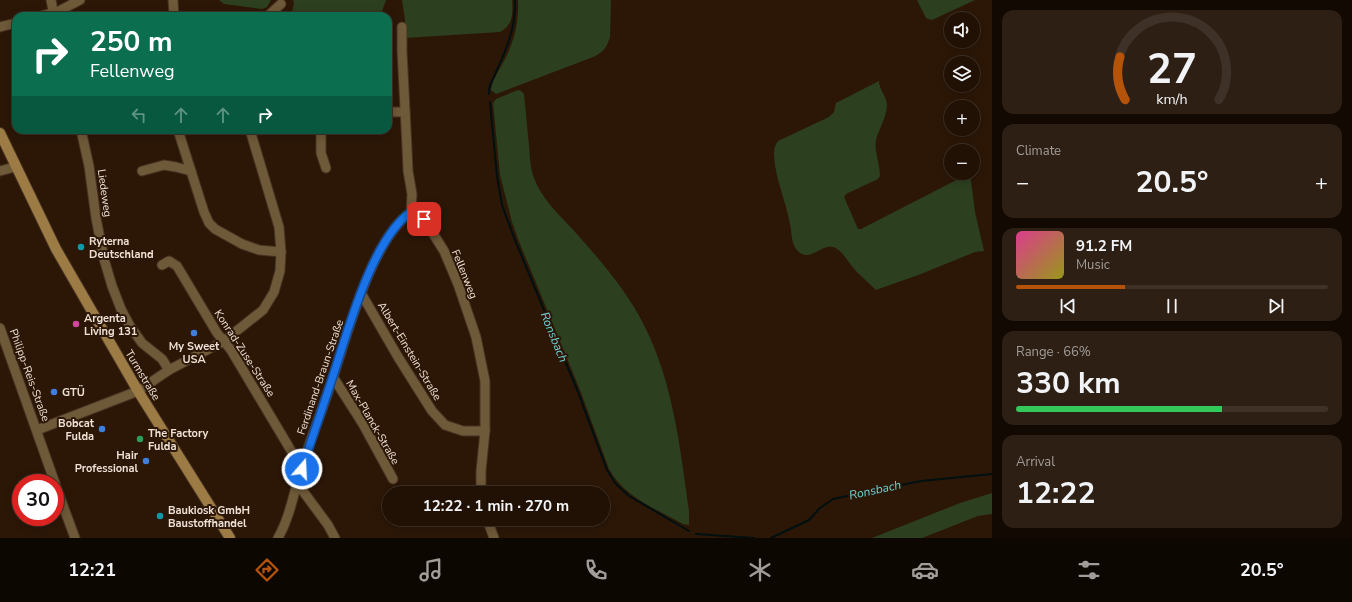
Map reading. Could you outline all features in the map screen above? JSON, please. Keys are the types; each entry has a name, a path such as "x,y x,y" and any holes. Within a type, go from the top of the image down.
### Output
{"main road":[{"name":"Turmstraße","path":"0,133 56,249 138,391 230,538"}],"street":[{"path":"51,0 54,12"},
{"path":"58,12 80,0"},
{"path":"173,0 174,12"},
{"path":"272,12 281,4"},
{"path":"0,27 12,24"},
{"path":"402,27 408,171 412,194 411,212"},
{"path":"392,112 405,112"},
{"name":"Liedeweg","path":"82,134 89,166 98,232 112,286 121,310 134,332 142,343 162,359 169,370"},
{"path":"179,134 204,212 209,223 215,229 248,246 259,250 281,252"},
{"path":"138,391 169,370 224,341 263,310 274,292 280,271 281,252 279,226 251,134"},
{"path":"321,134 321,153 326,168"},
{"path":"142,171 164,165 191,171"},
{"path":"0,172 16,167"},
{"name":"Ferdinand-Braun-Straße","path":"278,538 285,524 297,483 370,270 384,242 396,224 411,212"},
{"name":"Fellenweg","path":"411,212 419,214 424,219 444,251 476,337 485,381 485,431 481,486"},
{"name":"Konrad-Zuse-Straße","path":"162,265 169,261 177,266 217,332 231,350 302,469"},
{"name":"Albert-Einstein-Straße","path":"361,293 398,357 432,411 445,425 463,431 485,431"},
{"name":"Philipp-Reis-Straße","path":"0,328 52,474"},
{"name":"Max-Planck-Straße","path":"333,377 363,424 393,479"},
{"name":"Philipp-Reis-Straße","path":"37,430 138,391"},
{"path":"297,483 328,525 334,538"},
{"name":"Philipp-Reis-Straße","path":"64,508 75,538"},
{"path":"490,526 494,538"}],"green space":[{"path":"219,0 271,0 267,7 262,9 224,4"},
{"path":"293,0 386,0 382,11 364,12 292,12 294,3"},
{"path":"402,0 512,0 512,14 508,26 500,32 405,38 405,20"},
{"path":"518,0 611,0 610,37 606,47 602,52 593,57 496,94 491,90 514,36 518,15"},
{"path":"917,0 975,0 949,12 944,12 944,14 932,20 926,18"},
{"path":"879,81 887,104 886,113 876,140 880,176 878,179 846,194 844,197 858,229 861,229 956,180 971,180 975,212 984,251 975,252 876,290 856,271 836,248 824,248 807,255 803,255 796,249 793,243 788,215 776,172 774,155 775,147 778,141 829,117 834,112 836,103"},
{"path":"518,90 524,94 531,166 537,186 552,207 595,254 621,287 643,323 653,345 662,368 674,415 689,511 689,525 683,524 662,513 632,495 615,479 609,469 580,390 518,239 500,175 493,103 496,99"},
{"path":"992,493 992,514 978,516 922,538 872,538 960,503"}],"waterway":[{"name":"Ronsbach","path":"489,94 491,83 505,52 511,33 514,22 515,0"},
{"name":"Ronsbach","path":"490,102 497,176 502,205 578,392 607,470 616,484 629,496 689,531"},
{"name":"Ronsbach","path":"771,538 809,520 820,508 833,499 921,481 992,474"},
{"name":"Ronsbach","path":"696,534 754,538"}],"place":[{"name":"Ryterna Deutschland","path":"81,247"},
{"name":"Argenta Living 131","path":"76,324"},
{"name":"My Sweet USA","path":"194,333"},
{"name":"GTÜ","path":"54,392"},
{"name":"Bobcat Fulda","path":"102,429"},
{"name":"The Factory Fulda","path":"140,439"},
{"name":"Hair Professional","path":"146,461"},
{"name":"Baukiosk GmbH Baustoffhandel","path":"160,516"}],"route":[{"path":"302,469 370,270 384,242 396,224 411,212 419,214 424,219"}]}
